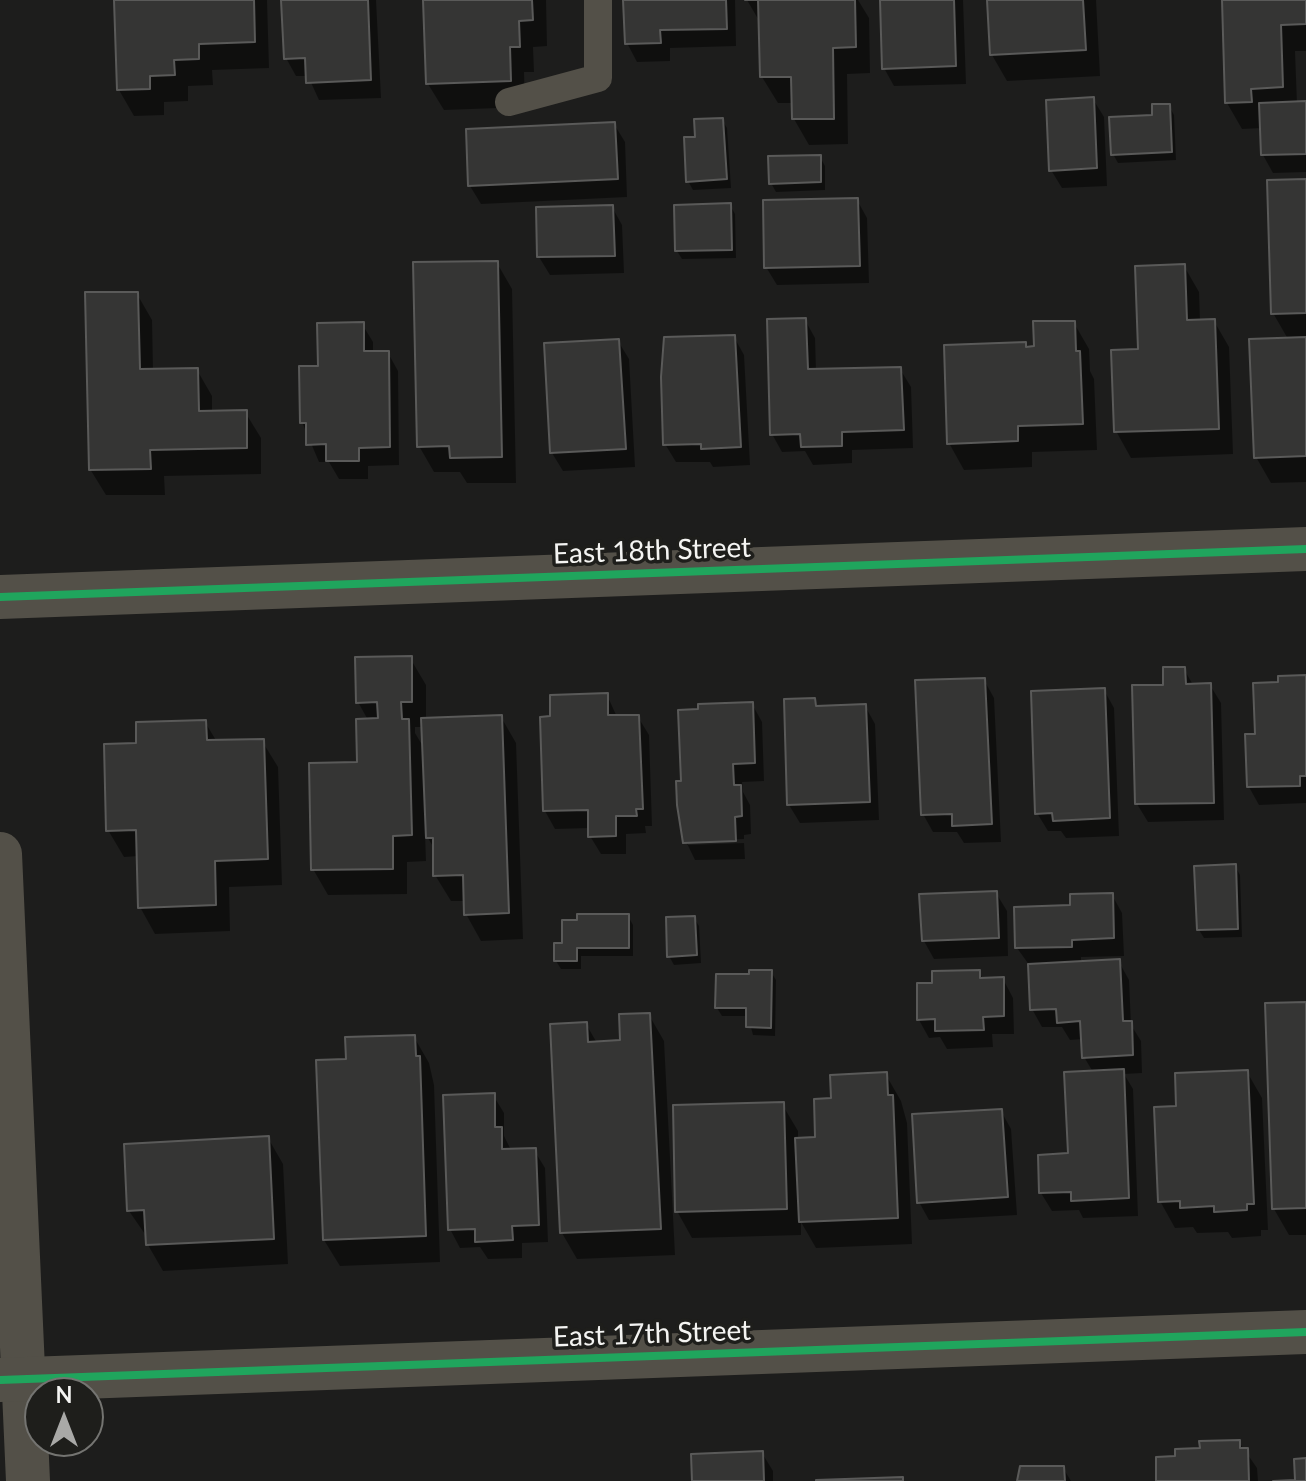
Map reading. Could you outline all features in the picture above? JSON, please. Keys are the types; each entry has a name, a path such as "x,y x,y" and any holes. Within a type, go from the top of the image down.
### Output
{"street":[{"name":"East 18th Street","path":"0,597 1306,549"},
{"path":"0,854 12,1379 28,1481"},
{"name":"East 17th Street","path":"12,1379 1306,1332"}],"lane":[{"path":"509,102 598,78 598,0"}],"building":[{"path":"114,0 254,0 255,42 199,44 199,59 174,60 175,75 150,76 150,89 117,90"},
{"path":"281,0 368,0 371,80 306,83 305,58 284,59"},
{"path":"423,0 532,0 533,20 519,21 520,47 510,47 511,81 426,84"},
{"path":"623,0 726,0 727,29 660,30 661,43 625,44"},
{"path":"758,0 855,0 856,47 833,48 834,119 792,119 791,77 760,77"},
{"path":"880,0 954,0 956,66 882,69"},
{"path":"987,0 1083,0 1086,50 990,55"},
{"path":"1222,0 1306,0 1306,24 1281,25 1283,87 1251,89 1252,102 1225,103"},
{"path":"1094,97 1097,168 1049,171 1046,100"},
{"path":"1306,101 1306,154 1261,155 1259,103"},
{"path":"1152,104 1170,104 1172,152 1111,155 1109,117 1152,115"},
{"path":"723,118 727,179 686,182 684,137 695,137 694,119"},
{"path":"615,122 618,179 468,186 466,129"},
{"path":"821,155 821,182 769,184 768,156"},
{"path":"1306,179 1306,313 1271,314 1267,180"},
{"path":"858,198 860,266 764,268 763,200"},
{"path":"731,203 732,250 675,251 674,205"},
{"path":"613,205 615,256 537,257 536,207"},
{"path":"498,261 502,457 450,458 449,446 417,447 413,262"},
{"path":"1185,264 1187,320 1215,319 1219,429 1114,432 1111,350 1138,349 1135,266"},
{"path":"85,292 138,292 140,369 198,368 199,411 247,410 247,448 150,450 151,469 89,470"},
{"path":"806,318 808,369 901,367 904,430 842,432 842,446 801,447 800,434 770,435 767,319"},
{"path":"1033,321 1075,321 1076,351 1080,351 1083,424 1018,426 1018,441 947,444 944,345 1026,342 1026,347 1034,346"},
{"path":"364,322 364,351 389,351 390,447 359,448 359,461 326,461 326,444 306,445 306,423 300,423 299,366 318,366 317,323"},
{"path":"735,335 741,447 701,449 701,444 663,445 661,377 664,337"},
{"path":"1306,337 1306,456 1254,458 1249,339"},
{"path":"619,339 626,449 550,453 544,343"},
{"path":"412,656 412,702 401,702 402,719 409,719 412,835 393,836 393,869 311,870 309,763 357,762 356,719 378,718 377,702 356,703 355,657"},
{"path":"1163,667 1185,667 1186,684 1211,683 1214,803 1135,804 1132,685 1163,685"},
{"path":"1306,675 1306,776 1300,776 1300,786 1247,787 1245,734 1255,734 1253,683 1278,682 1278,676"},
{"path":"985,678 992,824 952,826 952,814 921,815 915,680"},
{"path":"1105,688 1110,818 1053,821 1052,813 1035,814 1031,691"},
{"path":"608,693 608,715 639,715 643,809 636,809 637,816 616,816 616,836 588,837 588,810 543,811 540,717 550,716 550,695"},
{"path":"815,698 816,706 866,704 870,802 787,805 784,699"},
{"path":"753,702 755,763 733,764 734,785 741,785 742,816 735,817 736,841 683,843 676,781 681,781 678,710 698,709 698,704"},
{"path":"502,715 509,913 464,915 463,875 433,876 433,838 426,838 421,718"},
{"path":"206,720 207,740 264,739 268,859 215,861 216,905 138,908 136,830 106,831 104,744 136,743 136,722"},
{"path":"1236,864 1238,929 1197,930 1194,866"},
{"path":"997,891 999,938 922,941 919,894"},
{"path":"1113,893 1114,938 1072,940 1072,947 1015,948 1014,907 1070,905 1070,894"},
{"path":"577,914 629,914 629,948 577,948 577,961 554,961 554,943 562,943 562,920 577,920"},
{"path":"695,916 697,955 667,957 666,917"},
{"path":"1120,959 1123,1021 1132,1021 1133,1055 1082,1058 1080,1021 1057,1023 1056,1009 1030,1010 1028,964"},
{"path":"749,970 772,970 771,1028 746,1027 746,1008 715,1008 716,974 749,974"},
{"path":"980,970 980,978 1004,977 1004,1016 983,1017 984,1030 935,1031 935,1019 917,1020 917,983 932,983 932,971"},
{"path":"1306,1002 1306,1208 1272,1209 1265,1003"},
{"path":"650,1013 661,1229 560,1233 550,1024 587,1022 588,1042 620,1040 619,1014"},
{"path":"415,1035 416,1056 420,1056 426,1236 323,1240 316,1060 346,1059 345,1037"},
{"path":"1124,1069 1129,1198 1071,1201 1071,1192 1039,1193 1038,1155 1068,1153 1064,1072"},
{"path":"1248,1070 1254,1204 1247,1204 1247,1210 1214,1212 1214,1206 1180,1208 1180,1201 1158,1202 1154,1107 1176,1106 1175,1073"},
{"path":"887,1072 888,1095 893,1095 898,1218 799,1222 795,1138 815,1137 814,1099 831,1098 830,1075"},
{"path":"495,1093 495,1127 502,1127 502,1149 536,1148 539,1225 512,1226 513,1240 475,1242 475,1229 448,1230 443,1095"},
{"path":"784,1102 787,1209 675,1212 673,1105"},
{"path":"1002,1109 1008,1197 917,1203 912,1114"},
{"path":"269,1136 274,1239 146,1245 144,1210 127,1211 124,1144"},
{"path":"1240,1440 1240,1448 1248,1448 1249,1481 1156,1481 1156,1457 1175,1456 1175,1449 1200,1448 1199,1441"},
{"path":"763,1451 764,1481 692,1481 691,1454"},
{"path":"1306,1458 1306,1481 1273,1481 1295,1480 1294,1459"},
{"path":"1020,1466 1064,1466 1065,1481 1017,1481"},
{"path":"903,1477 903,1481 816,1481 816,1480"}],"cycle path":[{"path":"0,597 1306,549"},
{"path":"0,1380 1306,1332"}]}
